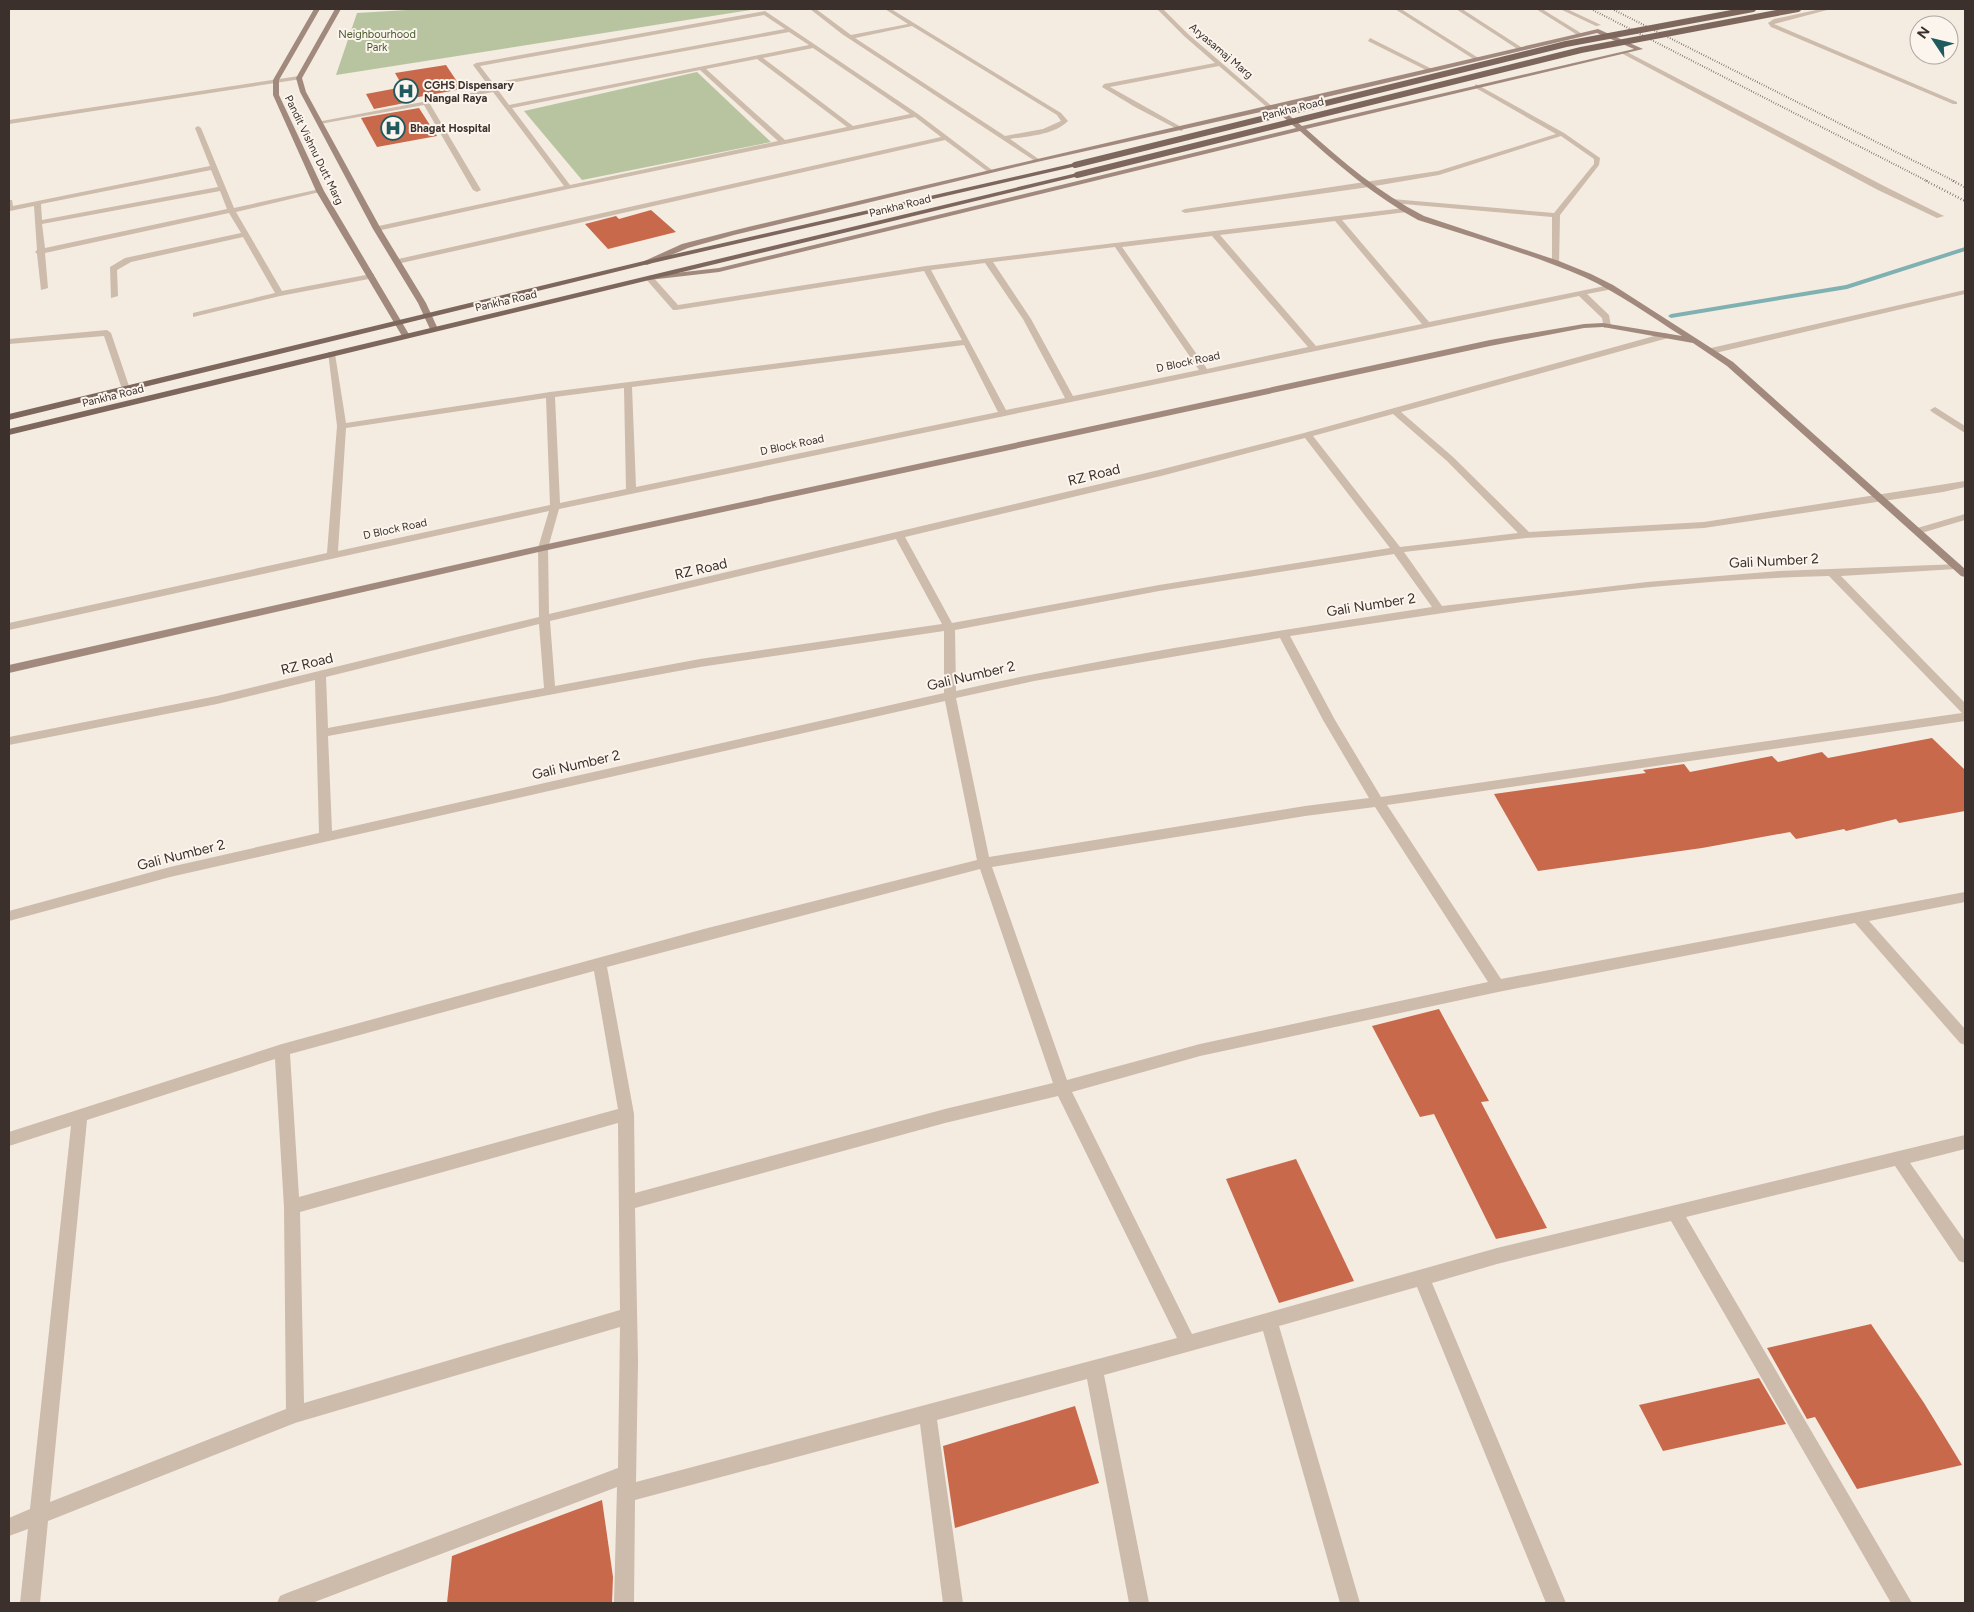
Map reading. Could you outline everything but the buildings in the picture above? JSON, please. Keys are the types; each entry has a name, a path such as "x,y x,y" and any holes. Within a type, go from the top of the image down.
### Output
{"main road":[{"name":"Pankha Road","path":"9,418 644,263 1075,165 1566,44 1753,9"},
{"name":"Pankha Road","path":"9,432 1077,175 1581,50 1798,9"}],"street":[{"name":"Pandit Vishnu Dutt Marg","path":"317,9 276,80 276,95 320,190 406,336"},
{"name":"Pandit Vishnu Dutt Marg","path":"338,9 299,78 304,92 377,230 422,303 434,329"},
{"path":"813,9 851,37 1037,160"},
{"path":"888,9 1059,114 1066,121 1047,130 1005,138"},
{"name":"Aryasamaj Marg","path":"1160,9 1186,35 1273,107"},
{"path":"1398,9 1477,59"},
{"path":"1459,9 1521,48"},
{"path":"1539,9 1581,35"},
{"path":"1563,9 1598,25"},
{"path":"1828,9 1776,20 1771,23 1773,26 1812,44 1955,103"},
{"path":"568,187 476,65 765,13 916,115 990,171"},
{"path":"851,37 915,24"},
{"path":"320,122 426,103 493,87 789,30"},
{"path":"644,263 685,246 732,233 1037,160 1181,129 1581,35 1602,31 1640,49 1300,128 719,270 649,278"},
{"path":"1370,40 1430,70"},
{"path":"507,107 813,46"},
{"path":"1625,53 1881,188 1940,216"},
{"path":"758,57 854,129"},
{"path":"1181,129 1104,86 1222,64"},
{"path":"701,68 784,144"},
{"path":"9,122 299,78"},
{"path":"1476,86 1562,134 1597,158 1597,164 1556,215 1556,263"},
{"path":"426,103 477,190"},
{"path":"1273,107 1369,185 1404,210 1421,218 1556,263 1610,286 1711,351 1730,364 1965,574"},
{"path":"377,230 568,187 784,144 916,115"},
{"path":"198,128 231,210 280,294"},
{"path":"1185,210 1369,185 1439,173 1562,134"},
{"path":"397,262 946,138"},
{"path":"9,202 10,209 214,167"},
{"path":"38,223 222,188"},
{"path":"39,252 320,190"},
{"path":"1392,201 1556,215"},
{"path":"37,203 39,252 44,288"},
{"path":"649,278 676,308 926,268 1404,210"},
{"path":"1338,219 1427,325"},
{"path":"114,296 113,269 128,260 245,234"},
{"path":"1215,234 1313,348"},
{"path":"1117,245 1204,371"},
{"path":"988,260 1004,287 1027,319 1070,399"},
{"path":"926,268 967,342 1003,413"},
{"path":"196,315 280,294 371,276"},
{"name":"D Block Road","path":"9,626 555,507 1610,286"},
{"path":"1711,351 1965,292"},
{"path":"1581,293 1606,317 1607,326"},
{"path":"9,669 543,548 1471,347 1584,326 1607,326 1694,341"},
{"path":"9,342 107,333 126,389"},
{"name":"RZ Road","path":"9,741 217,700 544,619 900,536 1308,435 1665,336"},
{"path":"342,426 628,384 967,342"},
{"path":"331,354 342,426 332,556"},
{"path":"628,384 631,491"},
{"path":"550,395 555,507 543,548 544,619 550,691"},
{"path":"1395,410 1450,459 1526,535"},
{"path":"1935,410 1965,430"},
{"path":"1308,435 1397,550 1439,610"},
{"path":"322,734 700,663 949,627 1159,588 1397,550 1526,535 1704,525 1965,484"},
{"path":"1918,531 1965,517"},
{"path":"900,536 949,627 950,696 984,863 1062,1088 1188,1343"},
{"name":"Gali Number 2","path":"9,916 170,872 1034,677 1283,634 1439,610 1647,585 1779,574 1956,566"},
{"path":"1832,573 1965,710"},
{"path":"1283,634 1329,720 1378,802 1498,986"},
{"path":"320,674 326,837"},
{"path":"9,1139 282,1050 984,863 1111,841 1965,717"},
{"path":"627,1203 945,1116 1062,1088 1200,1050 1498,986 1965,897"},
{"path":"1858,917 1965,1039"},
{"path":"600,964 626,1114 628,1316 624,1603"},
{"path":"282,1050 292,1207 295,1414"},
{"path":"292,1207 626,1114"},
{"path":"30,1603 41,1514 80,1116"},
{"path":"626,1494 1094,1369 1497,1256 1965,1142"},
{"path":"1898,1158 1965,1255"},
{"path":"1675,1213 1902,1603"},
{"path":"1422,1278 1556,1603"},
{"path":"9,1527 295,1414 628,1316"},
{"path":"1269,1321 1350,1603"},
{"path":"1094,1369 1139,1603"},
{"path":"927,1413 953,1603"},
{"path":"287,1603 626,1474"}],"green space":[{"name":"Neighbourhood Park","path":"424,9 757,9 336,75 357,13"},
{"path":"697,72 771,142 582,180 524,111"}],"waterway":[{"path":"1671,316 1847,287 1965,249"}],"railway":[{"path":"1591,9 1929,182"},
{"path":"1612,9 1956,182"},
{"path":"1926,181 1965,201"},
{"path":"1953,181 1965,187"}],"place":[{"name":"CGHS Dispensary Nangal Raya","path":"406,91"},
{"name":"Bhagat Hospital","path":"393,128"}]}
